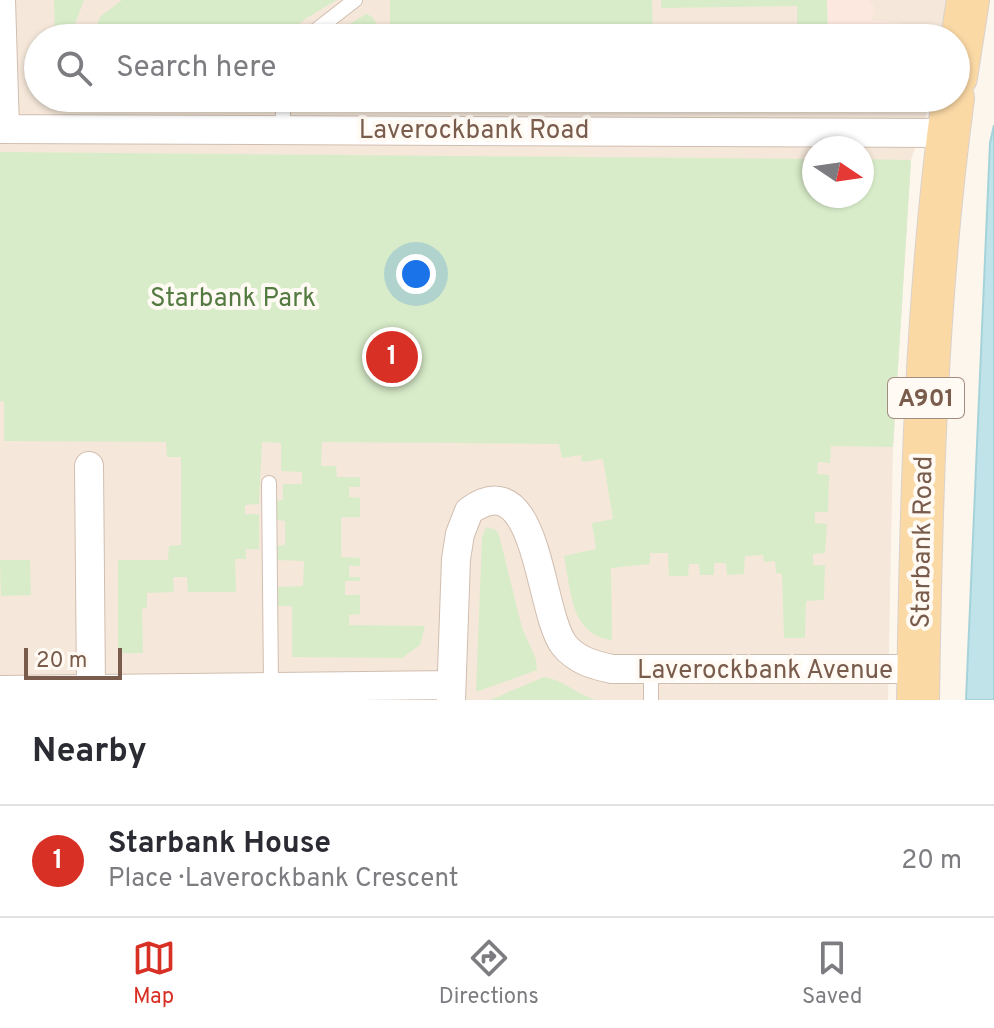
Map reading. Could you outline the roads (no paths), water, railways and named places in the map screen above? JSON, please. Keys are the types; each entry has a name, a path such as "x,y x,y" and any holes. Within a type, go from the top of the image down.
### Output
{"main road":[{"path":"964,24 968,0"},
{"name":"Starbank Road","path":"918,684 928,359 951,116"}],"street":[{"path":"1,0 3,129"},
{"name":"Laverockbank Road","path":"3,129 282,129 951,116"},
{"path":"89,466 91,688"},
{"name":"Laverockbank Avenue","path":"451,692 456,559 460,534 469,511 489,500 513,507 523,518 552,624 571,653 591,664 612,669 918,684"},
{"path":"0,690 271,686 451,692"}],"lane":[{"path":"324,24 355,0"},
{"path":"282,129 283,112"},
{"path":"269,483 271,686"},
{"path":"651,669 651,700"}],"water":[{"path":"994,125 994,700 966,700 990,143"}],"place":[{"name":"Starbank House","path":"392,357"}],"park label":[{"name":"Starbank Park","path":"233,297"}]}
